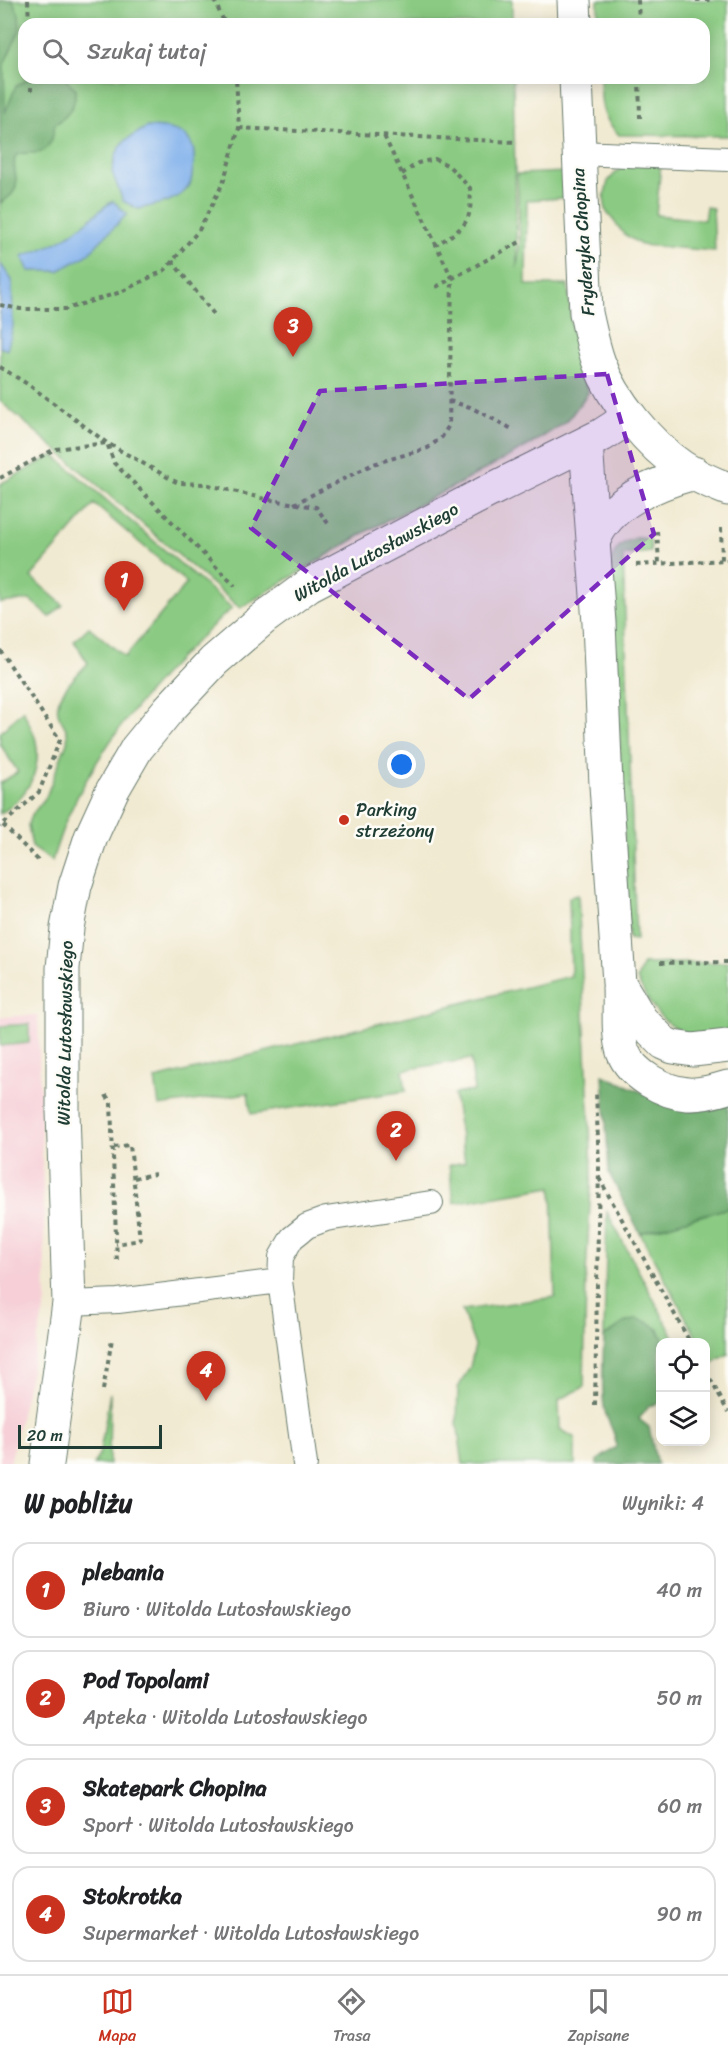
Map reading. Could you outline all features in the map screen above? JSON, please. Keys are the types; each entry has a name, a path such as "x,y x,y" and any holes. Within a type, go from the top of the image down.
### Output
{"street":[{"path":"574,0 575,18"},
{"name":"Fryderyka Chopina","path":"576,84 586,313 600,365 628,414 663,450 682,466 728,489"},
{"name":"Witolda Lutosławskiego","path":"47,1464 69,1303 63,1111 63,968 67,928 75,886 112,790 137,748 169,709 214,661 264,618 309,585 586,443 616,426 628,414"},
{"path":"586,443 599,623 621,1044 626,1059 636,1070 662,1087 686,1094 706,1093 728,1087"},
{"path":"593,543 605,521 628,502 651,489 694,473"},
{"path":"619,983 641,1020 664,1043 693,1050 728,1046"}],"lane":[{"path":"578,153 728,159"},
{"path":"305,1464 280,1281 280,1257 292,1238 307,1226 326,1219 431,1203"},
{"path":"69,1303 118,1301 280,1281"}],"path":[{"path":"28,0 29,18"},
{"path":"214,0 222,18"},
{"path":"638,0 639,18"},
{"path":"696,0 712,0"},
{"path":"31,84 31,91"},
{"path":"0,305 20,309 66,309 121,292 165,270 199,230 223,183 239,128 236,84"},
{"path":"239,128 516,142"},
{"path":"294,504 373,464 428,448 442,437 449,425 452,278 384,136"},
{"path":"402,174 418,163 435,159 449,166 470,188 469,218 458,231 436,245"},
{"path":"436,287 520,242"},
{"path":"172,261 216,316"},
{"path":"0,367 29,385 107,443 178,483 205,484 228,491 316,507 336,534"},
{"path":"450,401 470,407 518,433"},
{"path":"0,478 55,449 107,443"},
{"path":"107,443 114,464 242,593"},
{"path":"657,522 659,563"},
{"path":"721,523 722,560"},
{"path":"629,565 728,560"},
{"path":"0,650 60,740 39,792 0,827"},
{"path":"654,963 728,962"},
{"path":"595,1405 599,1177 596,1085"},
{"path":"100,1086 111,1103 118,1301 102,1393"},
{"path":"113,1147 130,1145 140,1240 116,1244"},
{"path":"134,1178 155,1174"},
{"path":"599,1177 688,1338"},
{"path":"710,1380 728,1412"}],"highlighted area":[{"path":"607,374 654,534 469,699 251,528 320,391"}],"shaded area":[{"path":"38,1015 46,1301 10,1464 0,1464 0,1017"}],"green space":[{"path":"0,0 512,0 512,18 18,18 18,84 513,84 517,268 520,242 517,174 567,172 565,198 527,200 526,285 568,285 572,332 588,393 567,421 533,443 369,530 240,608 0,401"},
{"path":"598,0 728,0 728,136 619,135 608,121 603,109 600,84 710,84 710,18 598,18"},
{"path":"0,1 13,1 19,18 18,34 4,64 5,113 16,86 20,84 70,84 75,88 75,100 71,109 55,124 52,139 44,150 16,155 14,168 16,186 9,197 0,203"},
{"path":"661,164 656,215 704,220 706,207 713,208 715,251 641,245 624,234 606,211 604,198 608,181 622,166"},
{"path":"54,455 232,608 161,677 120,728 84,784 66,820 52,861 32,847 28,825 30,817 46,797 67,742 67,731 57,709 59,702 66,687 88,663 74,641 89,627 125,657 187,583 94,504 31,577 63,605 50,617 30,600 0,603 0,484"},
{"path":"637,538 650,539 651,552 623,555 636,940 629,939 611,564 619,546"},
{"path":"23,710 36,741 37,764 30,784 9,808 0,814 0,783 18,772 0,744 0,733"},
{"path":"578,895 592,1169 586,1274 584,1387 559,1400 560,1429 575,1438 575,1464 463,1464 457,1423 458,1388 470,1367 475,1346 462,1310 555,1297 552,1187 454,1203 449,1165 465,1162 454,1094 474,1091 471,1059 403,1070 406,1091 251,1114 248,1093 159,1106 155,1079 571,976 569,897"},
{"path":"728,962 728,1029 711,1034 683,1032 672,1026 652,1006 637,979 643,964"},
{"path":"29,1024 29,1043 0,1046 0,1026"},
{"path":"603,1075 655,1098 728,1104 728,1208 640,1233 609,1173"},
{"path":"728,1208 728,1354 711,1364 710,1338 697,1338 640,1233"},
{"path":"607,1212 674,1338 662,1338 659,1329 624,1323 604,1337"},
{"path":"636,1319 647,1322 654,1326 662,1338 656,1338 656,1404 648,1406 639,1419 649,1427 657,1464 597,1464 598,1460 616,1447 615,1437 604,1407 602,1381 604,1337 624,1323"},
{"path":"110,1393 109,1464 94,1464 100,1452"}],"water":[{"path":"147,127 167,128 183,134 193,147 193,168 190,184 179,196 138,209 123,201 112,172 116,154 124,141"},
{"path":"113,201 127,214 86,256 58,271 29,271 22,256 45,248 65,237"},
{"path":"0,263 12,280 13,327 7,350 0,347"}],"place":[{"name":"Skatepark Chopina","path":"293,357"},
{"name":"plebania","path":"124,611"},
{"name":"Parking strzeżony","path":"344,820"},
{"name":"Pod Topolami","path":"396,1161"},
{"name":"Stokrotka","path":"206,1401"}]}
